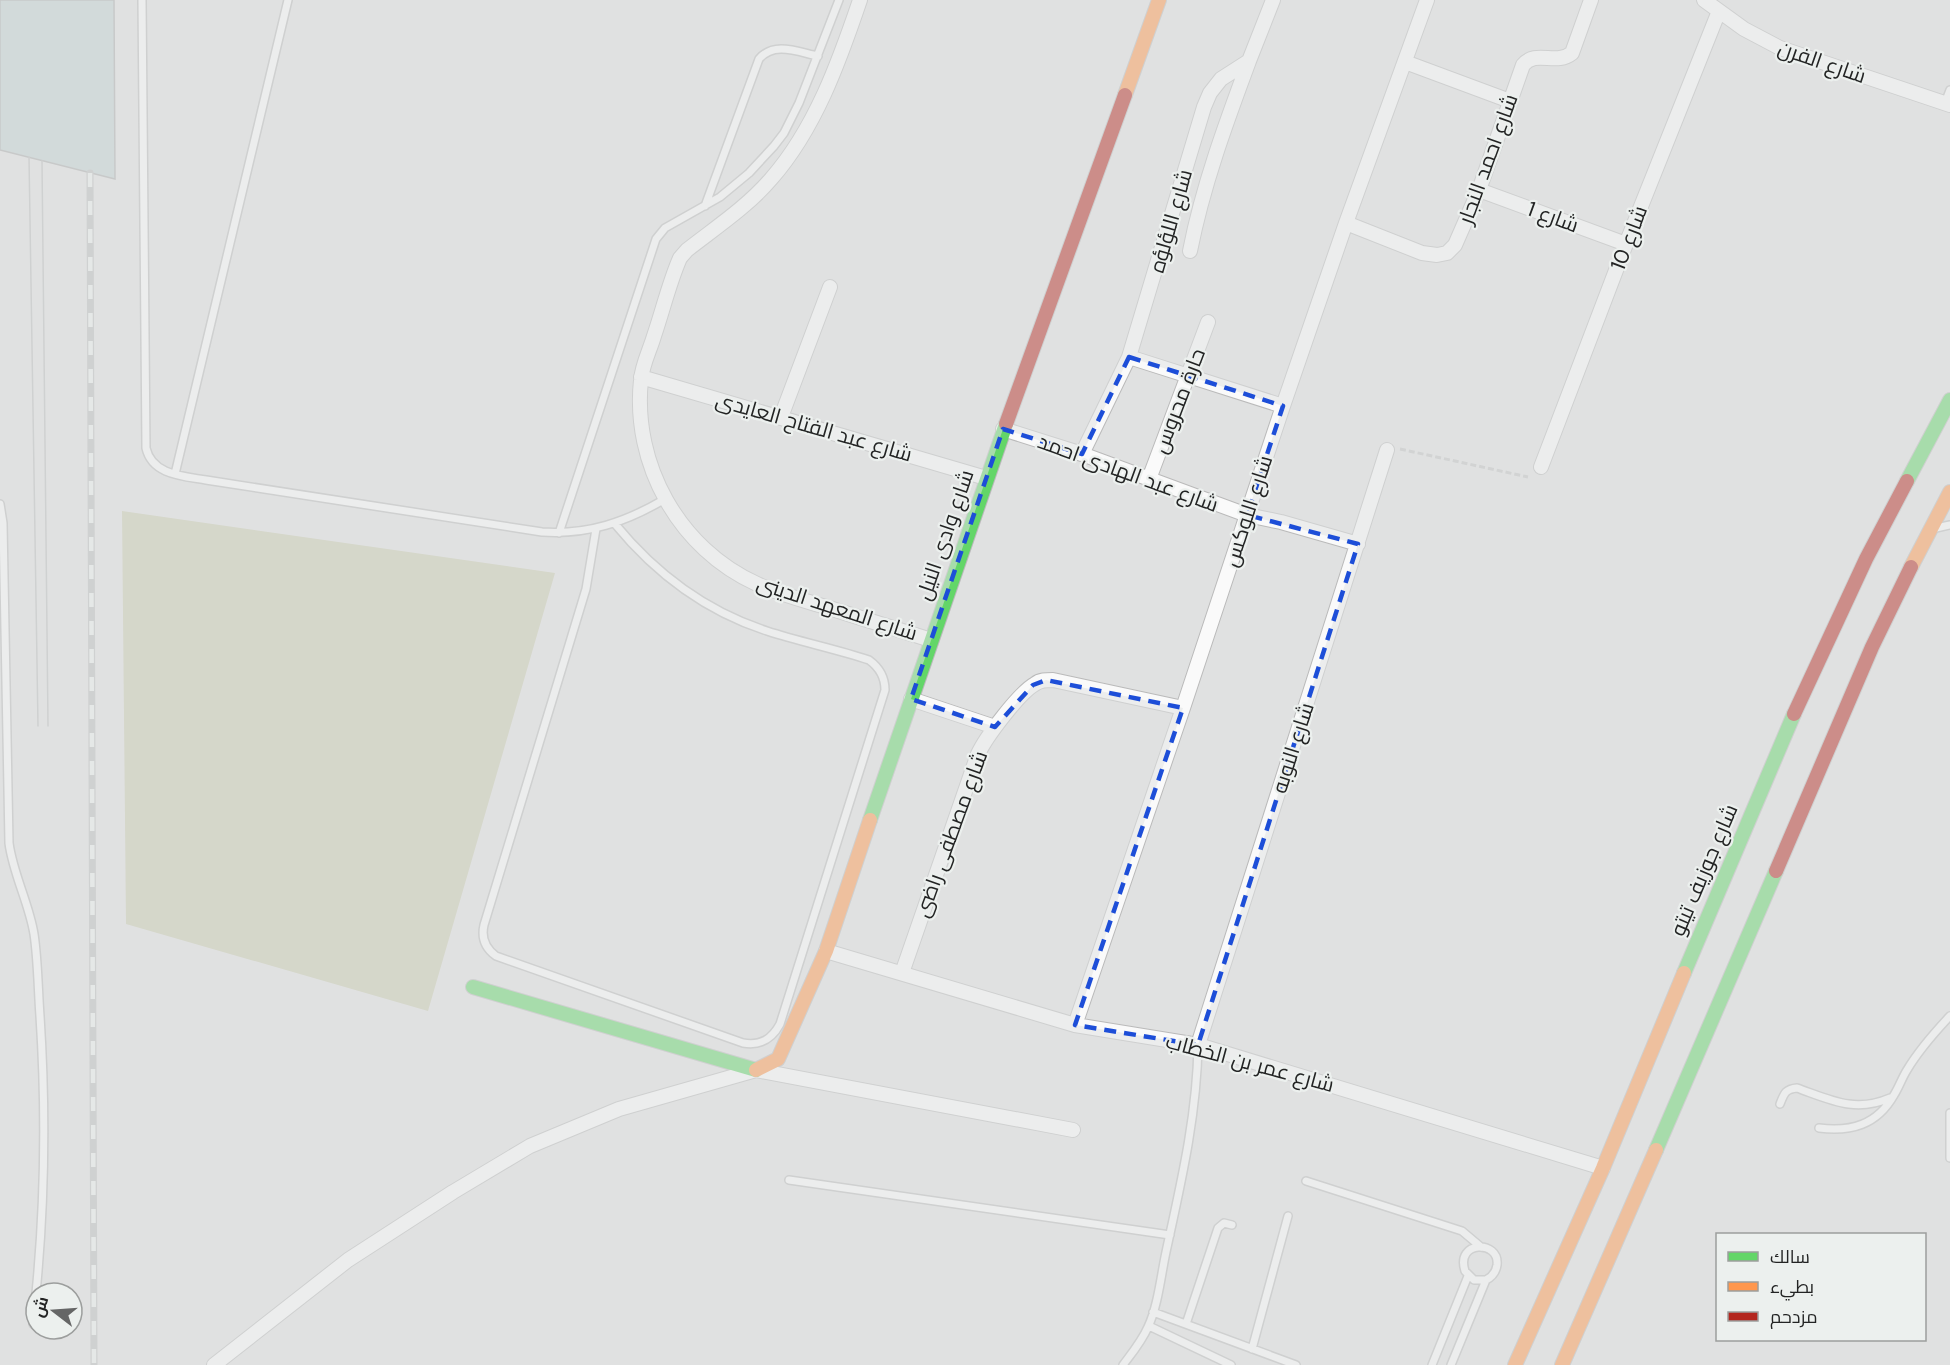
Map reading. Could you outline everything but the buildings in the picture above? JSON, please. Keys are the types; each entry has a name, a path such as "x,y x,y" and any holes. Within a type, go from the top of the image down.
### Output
{"main road":[{"name":"شارع وادى النيل","path":"756,1070 778,1059 826,951 1003,429 1159,0"},
{"name":"شارع جوزيف تيتو","path":"1515,1365 1602,1168 1821,652 1866,559 1950,400"},
{"path":"1562,1365 1742,953 1872,647 1950,492"},
{"path":"473,987 756,1070"}],"street":[{"name":"شارع المعهد الدينى","path":"860,0 844,47 807,130 771,179 749,201 680,258 641,377 640,409 644,440 652,471 665,499 682,526 704,549 729,569 757,584 931,640"},
{"path":"1190,251 1210,171 1273,0"},
{"name":"شارع اللوكس","path":"1075,1025 1283,406 1427,0"},
{"name":"شارع احمد النجار","path":"1346,223 1422,253 1437,255 1447,253 1455,245 1479,190 1522,65 1536,57 1562,59 1572,53 1592,0"},
{"name":"شارع الفرن","path":"1704,0 1744,29 1780,48 1948,100"},
{"name":"شارع 10","path":"1541,467 1626,244 1719,11"},
{"name":"شارع اللؤلؤه","path":"1082,454 1129,357 1204,107 1210,93 1221,79 1249,61"},
{"path":"1405,62 1510,101"},
{"name":"شارع 1","path":"1479,190 1626,244"},
{"path":"781,417 830,287"},
{"name":"حارة محروس","path":"1149,479 1208,322"},
{"path":"1129,357 1283,406"},
{"name":"شارع عبد الفتاح العايدى","path":"641,377 986,478"},
{"name":"شارع عبد الهادى احمد","path":"1003,429 1082,454 1247,515 1281,522 1358,544"},
{"name":"شارع النوبه","path":"1198,1044 1387,450"},
{"name":"شارع مصطفى راضى","path":"902,973 978,754 995,727 1033,685 1046,680 1183,708"},
{"path":"911,699 995,727"},
{"name":"شارع عمر بن الخطاب","path":"826,951 1075,1025 1198,1044 1602,1168"},
{"path":"214,1365 348,1260 453,1191 530,1146 619,1109 756,1070 1073,1130"}],"lane":[{"path":"142,0 147,448 151,462 175,474 559,533 596,529 615,524 665,499"},
{"path":"175,474 288,0"},
{"path":"559,533 652,246 665,228 705,206 735,185 774,146 793,118 839,0"},
{"path":"705,206 759,59 768,51 782,48 818,56"},
{"path":"0,504 3,524 9,843 34,934 44,1071 43,1197 37,1281"},
{"path":"596,529 586,589 484,925 483,938 485,944 496,956 743,1043 758,1043 772,1037 780,1024 885,690 883,675 880,669 869,660 767,632 709,607 682,590 658,570 615,524"},
{"path":"1930,530 1950,525"},
{"path":"1819,1128 1840,1131 1861,1126 1880,1114 1893,1097 1905,1072 1921,1048 1950,1016"},
{"path":"1123,1365 1149,1326 1153,1312 1194,1110 1198,1044"},
{"path":"1780,1104 1785,1092 1797,1088 1848,1105 1863,1106 1893,1097"},
{"path":"1950,1113 1950,1158"},
{"path":"789,1180 1170,1235"},
{"path":"1305,1181 1461,1231 1481,1247 1492,1251 1497,1261 1495,1273 1486,1280 1451,1365"},
{"path":"1252,1349 1288,1216"},
{"path":"1186,1324 1218,1227 1224,1222 1232,1225"},
{"path":"1481,1247 1470,1250 1466,1254 1463,1266 1473,1280 1486,1280"},
{"path":"1432,1365 1468,1276"},
{"path":"1153,1312 1296,1365"},
{"path":"1149,1326 1231,1365"}],"path":[{"path":"1387,450 1392,447 1523,476 1534,475 1541,467"}],"highlighted area":[{"path":"1129,357 1283,406 1247,515 1358,544 1198,1045 1075,1025 1183,708 1046,680 1033,685 995,727 911,699 1003,429 1082,454"}],"green space":[{"path":"122,511 555,573 428,1011 126,924"}],"tram line":[{"path":"29,157 38,726"},
{"path":"42,161 48,726"}],"railway":[{"path":"90,173 94,1365"}],"traffic: fast":[{"path":"1907,481 1950,400"},
{"path":"870,820 1006,424"},
{"path":"1684,973 1794,714"},
{"path":"1656,1150 1776,871"},
{"path":"473,987 756,1070"}],"traffic: slow":[{"path":"1125,95 1159,0"},
{"path":"1911,567 1950,492"},
{"path":"756,1070 778,1059 826,951 870,820"},
{"path":"1515,1365 1603,1168 1684,973"},
{"path":"1562,1365 1656,1150"}],"traffic: jam":[{"path":"1006,424 1125,95"},
{"path":"1794,714 1866,559 1907,481"},
{"path":"1776,871 1872,647 1911,567"}]}
